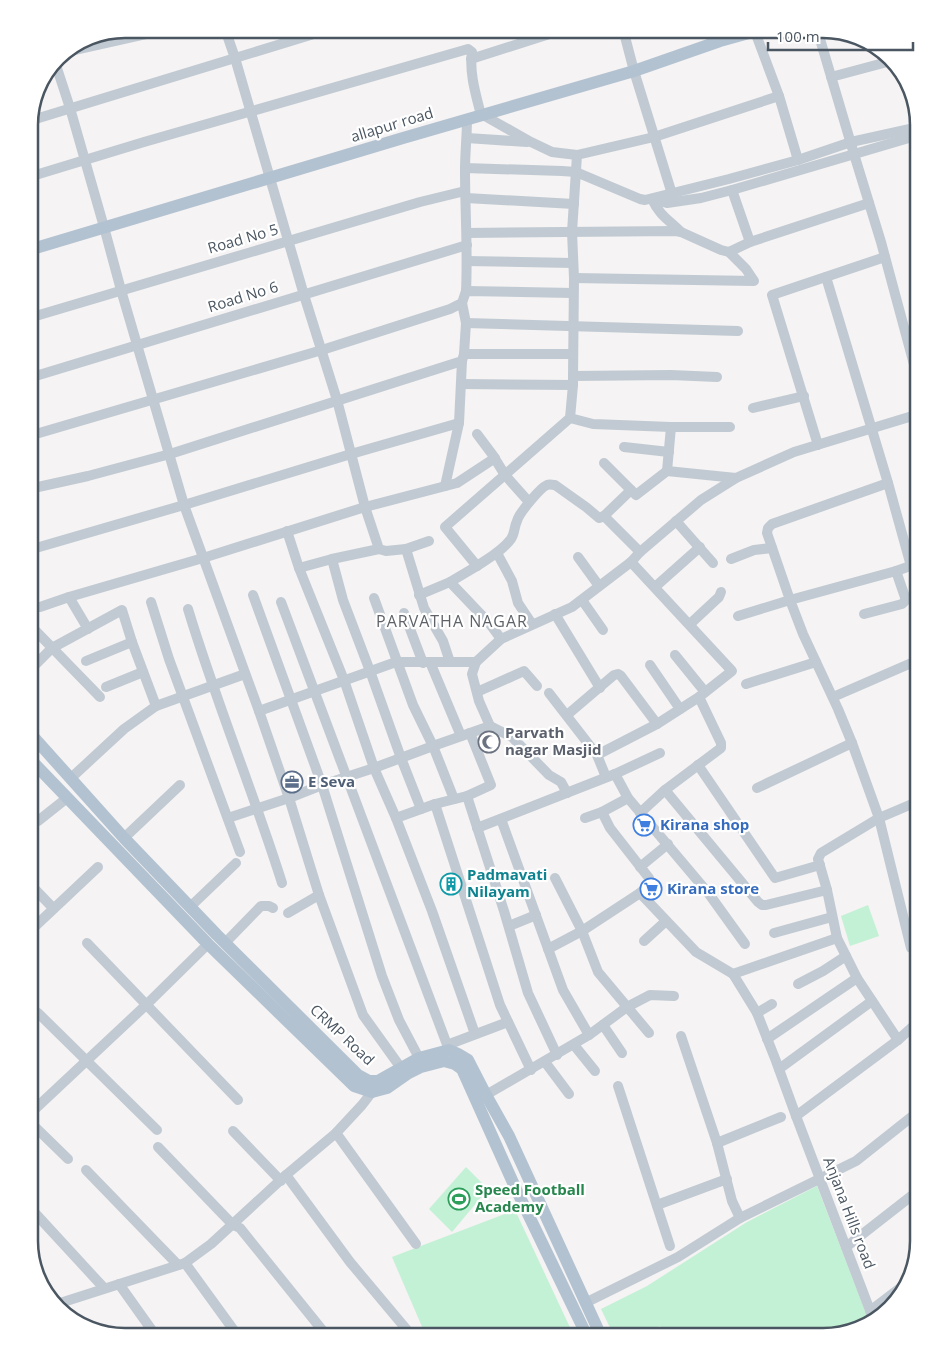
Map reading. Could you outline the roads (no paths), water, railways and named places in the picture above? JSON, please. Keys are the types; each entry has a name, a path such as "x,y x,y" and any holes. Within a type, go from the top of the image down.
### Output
{"main road":[{"name":"allapur road","path":"38,247 634,71 730,38"},
{"name":"CRMP Road","path":"38,742 124,838 190,907 358,1075 369,1081 378,1081 419,1058 448,1047"},
{"name":"CRMP Road","path":"38,767 208,944 354,1086 372,1092"},
{"path":"448,1047 468,1060 509,1136 597,1328"},
{"path":"372,1092 387,1088 414,1070 436,1063 444,1061 455,1064 462,1069 515,1187 583,1328"}],"street":[{"path":"84,48 128,38"},
{"path":"228,38 337,400 365,507 379,549"},
{"path":"38,118 301,38"},
{"path":"471,59 534,38"},
{"path":"625,38 672,194"},
{"path":"760,38 798,160"},
{"path":"820,38 910,348"},
{"path":"38,174 468,49 472,52 473,83 482,115 552,152 577,155 654,137 779,96"},
{"path":"831,77 885,63"},
{"path":"57,71 70,108 184,505 259,711 289,798 319,895 363,1015 401,1068"},
{"path":"445,486 459,423 466,323 462,303 466,291 467,261 465,168 467,119"},
{"path":"465,168 576,172 640,199 648,199 798,160 850,142 910,129"},
{"path":"467,138 531,142"},
{"path":"648,199 667,203 701,198 910,138"},
{"path":"477,566 445,527 570,418 573,380 574,278 572,232 577,155"},
{"path":"732,190 750,242"},
{"name":"Road No 5","path":"38,315 420,202 466,194 574,204"},
{"path":"574,278 754,281 746,269 729,252 682,232 662,216 648,199"},
{"path":"729,252 750,242 869,203"},
{"path":"467,233 682,232"},
{"name":"Road No 6","path":"38,375 467,245"},
{"path":"818,445 772,295 885,257"},
{"path":"467,261 573,263"},
{"path":"826,277 910,550"},
{"path":"466,291 573,292"},
{"path":"38,433 322,350 450,309 462,303"},
{"path":"466,323 738,331"},
{"path":"906,333 910,332"},
{"path":"38,487 170,454 463,358 573,354"},
{"path":"462,384 671,375 716,377"},
{"path":"753,408 804,396"},
{"path":"567,793 561,782 549,774 512,736 490,726 479,701 472,674 476,662 501,639 572,607 582,600 631,562 640,552 701,500 736,478 794,452 910,417"},
{"path":"570,418 593,424 730,427"},
{"path":"38,547 459,423"},
{"path":"604,462 636,495 667,471 671,427"},
{"path":"477,434 505,475 529,502"},
{"path":"624,447 670,452"},
{"path":"40,607 203,558 287,530 457,483 495,458"},
{"path":"667,471 736,478"},
{"path":"888,483 772,524 768,528 767,533 803,634 833,697 879,818 910,944"},
{"path":"420,595 450,582 497,553 509,541 514,533 516,520 529,502 548,484 555,485 599,518 604,516 631,490"},
{"path":"604,516 640,552"},
{"path":"676,521 713,563"},
{"path":"287,530 299,568 344,680 374,768 396,818 432,911 475,1034"},
{"path":"299,568 379,549 386,551 406,549 429,541"},
{"path":"655,587 700,547"},
{"path":"731,559 754,550 772,548"},
{"path":"406,549 424,608 444,641 450,662"},
{"path":"497,553 512,581 518,603 532,624"},
{"path":"578,557 599,586"},
{"path":"332,559 343,600 400,758 421,809"},
{"path":"597,755 657,724 702,695 732,671 631,562"},
{"path":"738,616 910,567"},
{"path":"864,614 902,604 906,600 896,571"},
{"path":"450,582 490,624 501,639"},
{"path":"690,624 719,597 721,592"},
{"path":"253,595 322,785 382,976 399,1020 419,1058"},
{"path":"69,597 88,628"},
{"path":"374,598 413,705 433,746 454,799"},
{"path":"582,600 603,630"},
{"path":"151,602 169,659 240,852"},
{"path":"281,602 448,1047 475,1034 508,1022"},
{"path":"188,609 213,686 258,808 282,883"},
{"path":"38,662 52,648 122,610 156,706"},
{"path":"396,818 434,804 467,796 487,788 491,784 427,662 404,613"},
{"path":"555,614 600,688"},
{"path":"38,633 100,697"},
{"path":"86,661 132,642"},
{"path":"640,813 665,790 719,750 721,745 702,695 675,655"},
{"path":"259,711 396,662 476,662"},
{"path":"746,684 816,662"},
{"path":"833,697 910,664"},
{"path":"650,665 680,709"},
{"path":"477,692 524,671 537,686"},
{"path":"106,688 143,672"},
{"path":"71,778 124,729 156,706 245,674"},
{"path":"567,714 614,675 618,674 657,724"},
{"path":"549,693 567,714 628,798 709,894 745,944"},
{"path":"228,818 490,726"},
{"path":"757,788 852,743"},
{"path":"477,828 611,775 660,753"},
{"path":"698,764 775,878 820,865"},
{"path":"124,838 180,785"},
{"path":"665,790 762,905 766,906 827,890"},
{"path":"467,796 509,926 528,993 557,1055"},
{"path":"38,822 67,798"},
{"path":"586,818 628,798"},
{"path":"434,804 500,1004 531,1070"},
{"path":"898,1040 857,978 837,938 827,890 818,859 820,854 879,818 910,805"},
{"path":"548,949 582,930 640,893 649,885 649,878 610,828 602,812"},
{"path":"501,819 563,990 589,1035"},
{"path":"640,867 668,844"},
{"path":"190,907 236,863"},
{"path":"38,923 98,867"},
{"path":"555,878 582,930 598,972 648,1032"},
{"path":"38,892 54,908"},
{"path":"640,893 696,952 733,974 837,938"},
{"path":"288,913 319,895"},
{"path":"225,943 261,906 273,908"},
{"path":"509,926 536,915"},
{"path":"774,933 832,916"},
{"path":"644,941 666,921"},
{"path":"88,943 238,1100"},
{"path":"38,1106 208,944"},
{"path":"798,984 846,956"},
{"name":"Anjana Hills road","path":"733,974 757,1012 871,1313"},
{"path":"767,1039 857,978"},
{"path":"486,1095 574,1045 627,1007 650,995 674,996"},
{"path":"779,1069 872,1001"},
{"path":"757,1012 772,1004"},
{"path":"38,1013 157,1130"},
{"path":"603,1025 622,1053"},
{"path":"796,1116 910,1029"},
{"path":"681,1036 717,1143 732,1200 740,1218"},
{"path":"574,1045 595,1072"},
{"path":"545,1062 569,1094"},
{"path":"618,1086 670,1246"},
{"path":"63,1302 182,1264 211,1244 336,1133 372,1092"},
{"path":"717,1143 780,1117"},
{"path":"585,1303 678,1256 740,1218 856,1161 910,1118"},
{"path":"38,1128 68,1159"},
{"path":"233,1131 284,1178 405,1327"},
{"path":"336,1133 416,1244"},
{"path":"158,1147 233,1225 240,1228 320,1327"},
{"path":"86,1170 182,1264 231,1327"},
{"path":"657,1205 727,1179"},
{"path":"846,1248 910,1197"},
{"path":"38,1216 104,1288"},
{"path":"119,1284 150,1327"}],"place":[{"name":"Parvath nagar Masjid","path":"489,742"},
{"name":"E Seva","path":"292,782"},
{"name":"Kirana shop","path":"644,825"},
{"name":"Padmavati Nilayam","path":"451,884"},
{"name":"Kirana store","path":"651,889"},
{"name":"Speed Football Academy","path":"459,1199"}],"district":[{"name":"PARVATHA NAGAR","path":"452,621"}]}
